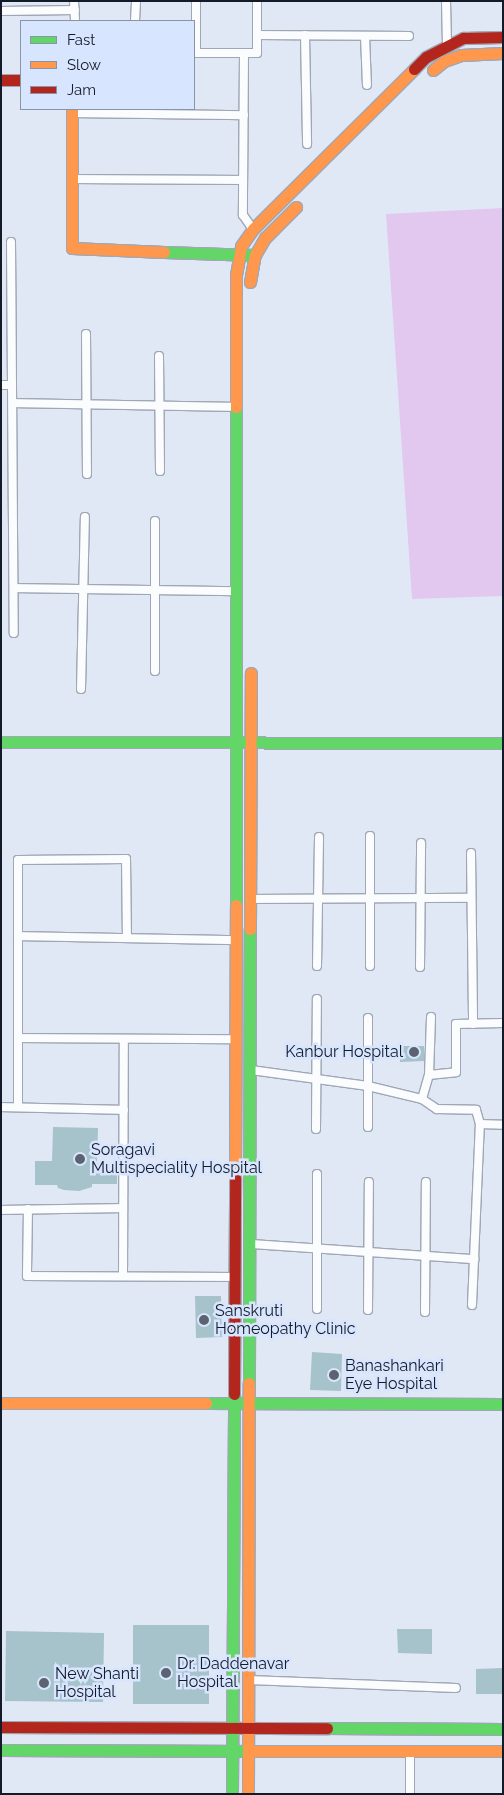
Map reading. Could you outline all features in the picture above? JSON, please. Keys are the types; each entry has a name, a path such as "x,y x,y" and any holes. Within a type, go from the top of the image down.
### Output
{"street":[{"path":"232,1794 232,1404 236,1039 236,275 242,246 253,229 426,58 447,44 463,38 503,37"},
{"path":"422,79 444,61 461,55 503,52"},
{"path":"1,80 20,80"},
{"path":"72,111 72,248 255,255"},
{"path":"250,299 250,279 255,255 265,238 306,196"},
{"path":"248,1794 252,1070 251,664"},
{"path":"1,742 503,743"},
{"path":"1,1403 503,1404"},
{"path":"1,1727 503,1729"},
{"path":"1,1750 503,1751"}],"lane":[{"path":"74,1 75,20"},
{"path":"136,1 136,20"},
{"path":"196,1 195,53 256,53 257,1"},
{"path":"446,1 447,44 452,58"},
{"path":"1,11 74,10"},
{"path":"257,35 409,36"},
{"path":"306,35 307,144"},
{"path":"364,36 366,85"},
{"path":"244,53 243,215 253,229"},
{"path":"72,111 244,115"},
{"path":"72,180 243,180"},
{"path":"11,242 14,633"},
{"path":"86,334 87,474"},
{"path":"159,356 160,471"},
{"path":"1,385 12,385"},
{"path":"13,404 236,407"},
{"path":"80,689 84,517"},
{"path":"155,521 155,671"},
{"path":"14,588 236,591"},
{"path":"317,966 319,836"},
{"path":"370,836 370,966"},
{"path":"420,967 422,843"},
{"path":"471,853 473,1024"},
{"path":"18,1107 18,860 126,859 127,938"},
{"path":"252,899 471,898"},
{"path":"18,936 236,940"},
{"path":"316,1129 317,999"},
{"path":"422,1099 429,1075 430,1017"},
{"path":"368,1018 368,1127"},
{"path":"429,1075 456,1072 456,1024 503,1023"},
{"path":"18,1038 236,1039"},
{"path":"123,1276 124,1038"},
{"path":"235,1070 252,1070 368,1086 422,1099 437,1109 476,1110 480,1124 472,1305"},
{"path":"1,1107 124,1110"},
{"path":"480,1124 503,1125"},
{"path":"317,1174 317,1309"},
{"path":"368,1310 369,1182"},
{"path":"425,1312 426,1182"},
{"path":"1,1210 124,1208"},
{"path":"28,1209 27,1276 234,1277"},
{"path":"251,1244 474,1259"},
{"path":"249,1680 456,1688"},
{"path":"410,1750 410,1794"}],"shaded area":[{"path":"503,208 503,596 412,599 386,214"}],"building":[{"path":"400,1046 424,1046 424,1061 400,1062"},
{"path":"53,1127 98,1128 97,1163 117,1163 117,1184 92,1184 92,1187 79,1191 64,1190 58,1188 57,1185 35,1185 35,1161 52,1161"},
{"path":"195,1296 221,1296 222,1337 196,1338"},
{"path":"312,1352 342,1354 341,1391 310,1390"},
{"path":"133,1625 209,1625 209,1704 133,1704"},
{"path":"397,1629 432,1629 432,1654 398,1653"},
{"path":"6,1631 104,1633 103,1702 5,1701"},
{"path":"503,1668 503,1694 476,1694 476,1669"}],"traffic: fast":[{"path":"164,252 254,255"},
{"path":"236,407 236,905"},
{"path":"1,742 503,743"},
{"path":"249,1383 250,929"},
{"path":"232,1794 234,1394"},
{"path":"206,1403 503,1404"},
{"path":"327,1728 503,1729"},
{"path":"1,1750 252,1751"}],"traffic: slow":[{"path":"433,70 444,61 461,55 503,53"},
{"path":"236,407 236,275 241,246 253,229 414,69"},
{"path":"72,110 72,248 164,252"},
{"path":"250,282 255,255 265,238 296,207"},
{"path":"250,929 251,673"},
{"path":"235,1178 236,905"},
{"path":"248,1794 249,1383"},
{"path":"1,1403 206,1403"},
{"path":"252,1751 503,1751"}],"traffic: jam":[{"path":"414,69 426,57 463,38 503,37"},
{"path":"1,80 20,80"},
{"path":"234,1394 235,1178"},
{"path":"1,1727 327,1728"}],"place":[{"name":"Kanbur Hospital","path":"414,1052"},
{"name":"Soragavi Multispeciality Hospital","path":"80,1159"},
{"name":"Sanskruti Homeopathy Clinic","path":"204,1320"},
{"name":"Banashankari Eye Hospital","path":"334,1375"},
{"name":"Dr. Daddenavar Hospital","path":"166,1673"},
{"name":"New Shanti Hospital","path":"44,1683"}]}
